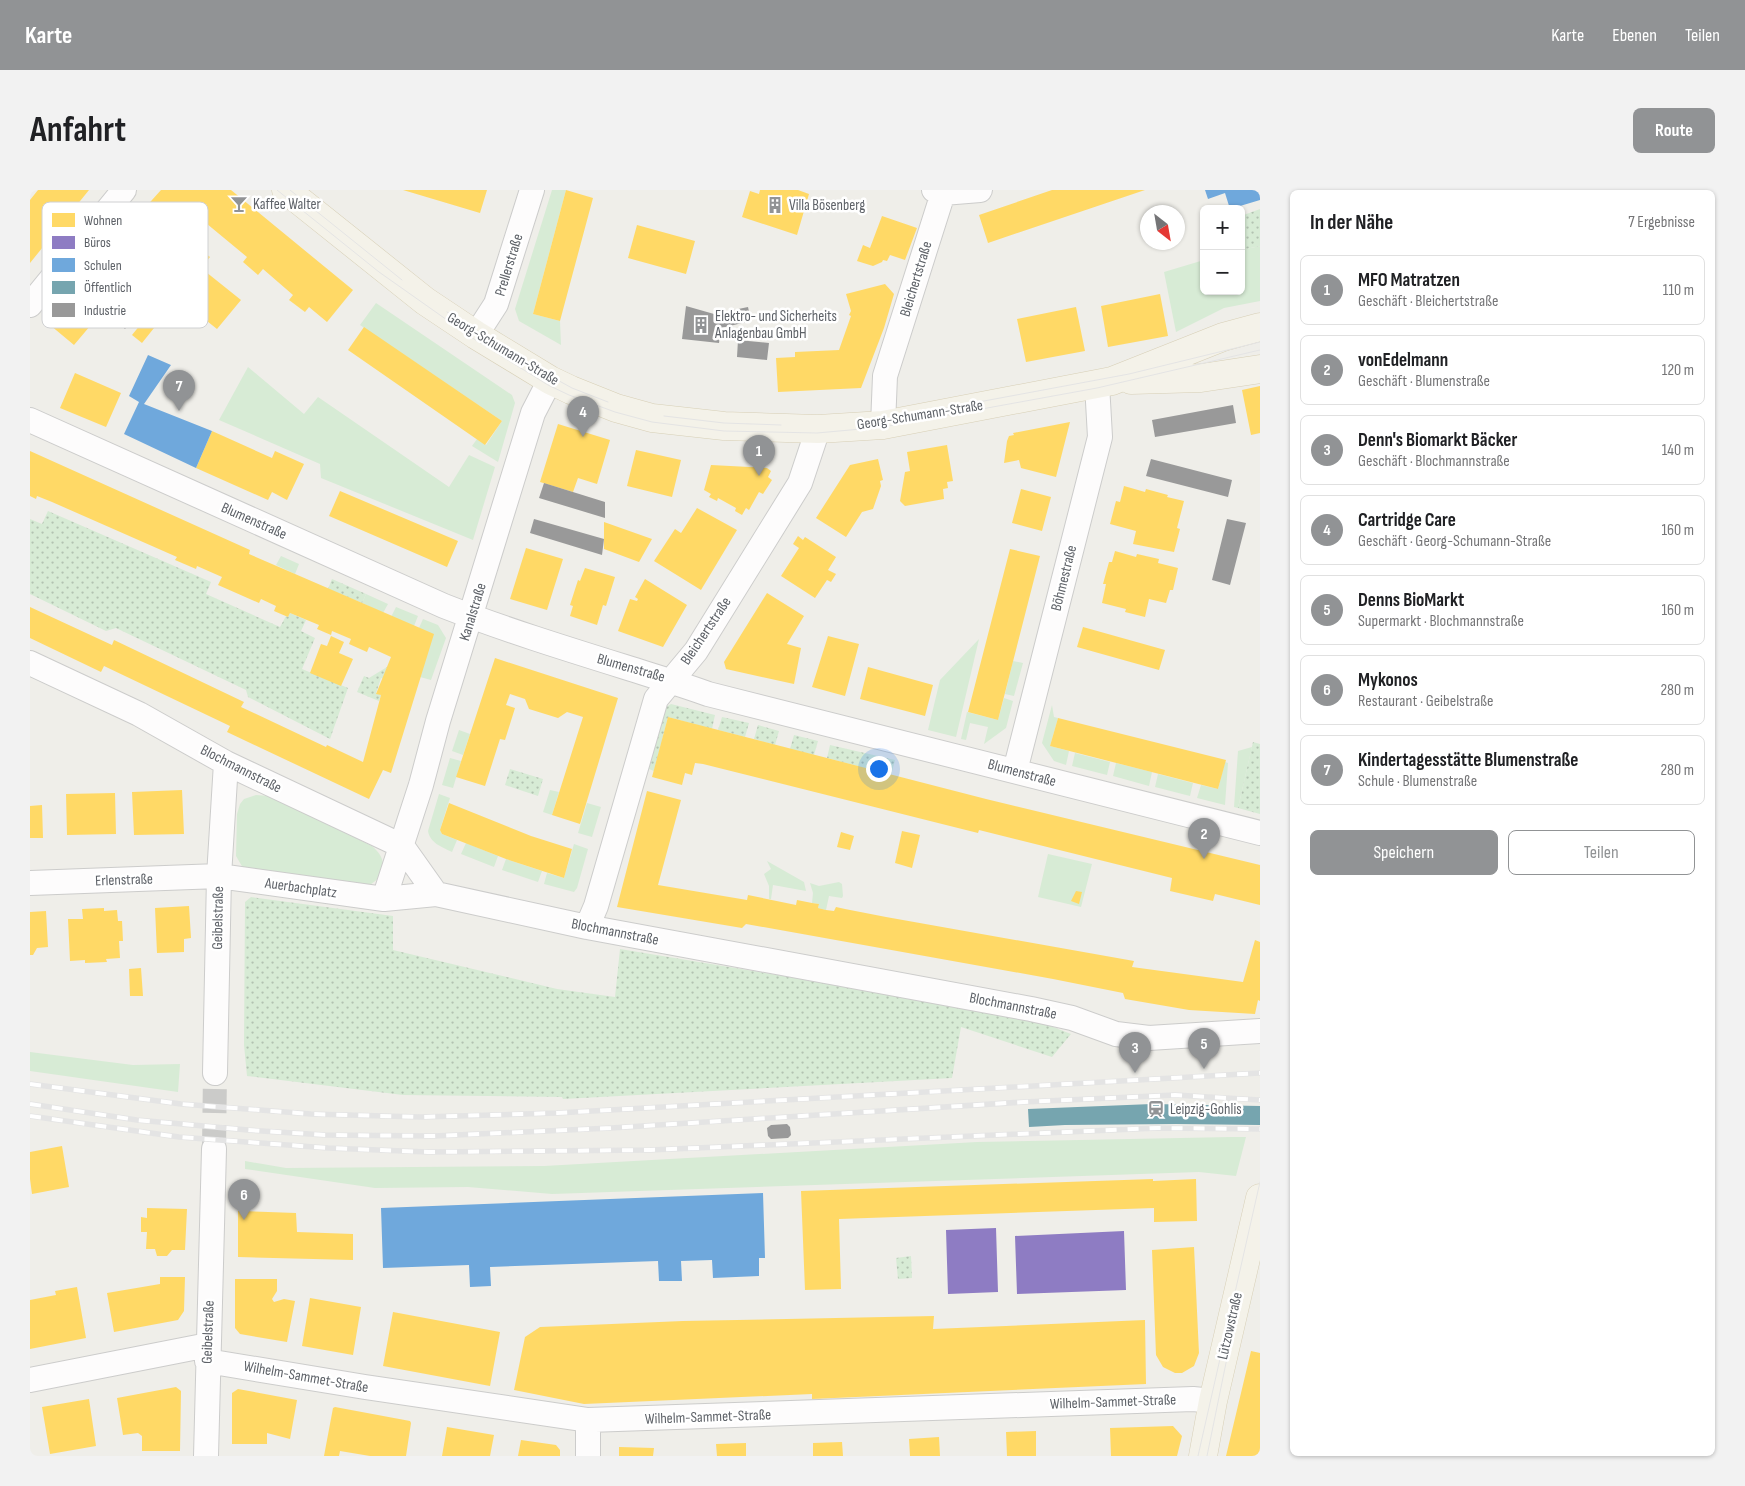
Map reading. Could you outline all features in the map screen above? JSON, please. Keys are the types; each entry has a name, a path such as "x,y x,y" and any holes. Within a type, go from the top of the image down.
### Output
{"main road":[{"name":"Georg-Schumann-Straße","path":"286,190 425,301 476,335 550,380 594,400 652,418 724,426 818,429 882,425 1104,382 1201,378 1260,370"},
{"name":"Georg-Schumann-Straße","path":"1104,382 1223,337 1260,327"},
{"name":"Lützowstraße","path":"1203,1456 1213,1401 1260,1198"}],"street":[{"path":"114,202 124,190"},
{"name":"Prellerstraße","path":"476,335 496,304 532,190"},
{"path":"939,192 980,190"},
{"name":"Bleichertstraße","path":"882,425 885,376 939,192"},
{"path":"30,305 42,290"},
{"name":"Kanalstraße","path":"402,846 438,721 533,413 550,380"},
{"name":"Böhmestraße","path":"1015,771 1100,437 1104,382"},
{"name":"Blumenstraße","path":"30,420 444,606 535,639 671,680 708,694 1260,833"},
{"name":"Bleichertstraße","path":"587,927 596,906 656,699 696,651 800,483 818,429"},
{"name":"Blochmannstraße","path":"30,663 139,714 226,763 402,846 436,894 587,927 1031,1009 1072,1018 1116,1034 1149,1038 1260,1031"},
{"name":"Geibelstraße","path":"215,1073 219,876 226,763"},
{"path":"384,899 402,846"},
{"name":"Erlenstraße","path":"30,883 219,876"},
{"name":"Auerbachplatz","path":"219,876 384,899 436,894"},
{"name":"Geibelstraße","path":"206,1456 207,1353 214,1149"},
{"name":"Wilhelm-Sammet-Straße","path":"30,1380 207,1353 365,1387 588,1420 1193,1399 1213,1401"},
{"path":"588,1420 588,1456"}],"green space":[{"path":"552,190 566,190 533,314 560,321 561,345 519,321 515,309"},
{"path":"1260,209 1260,246 1245,249 1245,215"},
{"path":"1260,246 1260,301 1224,308 1176,332 1164,272 1200,261 1200,295 1245,295 1245,249"},
{"path":"376,303 512,395 515,403 498,462 472,446 477,439 486,445 502,421 360,325"},
{"path":"248,367 304,414 318,397 449,487 469,455 495,467 473,540 321,478 320,464 219,420"},
{"path":"48,511 211,582 206,594 280,627 286,616 288,617 290,613 306,620 301,631 315,638 302,669 348,688 330,739 248,697 246,690 116,628 106,631 30,594 30,519 42,524"},
{"path":"281,556 299,564 295,574 276,565"},
{"path":"332,579 366,594 362,603 328,589"},
{"path":"366,594 388,604 383,613 362,603"},
{"path":"396,607 418,616 414,626 391,617"},
{"path":"423,619 438,625 446,638 431,680 420,677 419,628"},
{"path":"979,639 956,737 928,730 940,680"},
{"path":"1013,661 1023,663 1014,696 1005,694"},
{"path":"387,667 376,693 381,695 379,701 357,692 364,676 369,678"},
{"path":"1004,698 1013,701 1006,728 984,744 988,727 970,723 966,740 961,739 967,712 998,720"},
{"path":"671,704 715,715 712,729 668,717 654,771 649,769 666,707"},
{"path":"1052,705 1054,717 1058,718 1050,746 1069,751 1066,765 1054,761 1042,743"},
{"path":"722,717 749,723 745,737 718,730"},
{"path":"758,725 779,731 775,745 754,739"},
{"path":"459,730 470,734 463,755 452,751"},
{"path":"794,735 818,741 814,755 790,749"},
{"path":"1253,742 1260,744 1260,814 1238,808"},
{"path":"830,745 895,760 891,775 827,758"},
{"path":"1252,747 1238,808 1234,807 1238,751"},
{"path":"1075,753 1110,762 1107,775 1072,766"},
{"path":"450,758 461,761 453,788 442,785"},
{"path":"1225,762 1228,763 1225,805 1197,798 1201,785 1218,789"},
{"path":"1116,763 1152,772 1149,786 1113,776"},
{"path":"510,769 543,779 538,796 505,785"},
{"path":"1158,774 1193,783 1190,796 1155,787"},
{"path":"550,790 559,792 552,815 543,812"},
{"path":"439,794 450,798 440,830 442,834 457,840 452,852 434,842 428,831"},
{"path":"256,795 269,796 372,846 382,858 383,870 380,875 364,888 243,868 236,856 237,814 240,804 244,799"},
{"path":"587,803 601,807 592,837 578,833"},
{"path":"466,843 498,856 494,867 461,854"},
{"path":"574,844 588,849 577,888 574,892 544,884 547,873 564,878"},
{"path":"1048,854 1092,864 1081,907 1038,897"},
{"path":"506,859 542,871 538,882 502,870"},
{"path":"767,861 804,882 806,891 773,885 771,899 769,899 769,886 764,874 771,869"},
{"path":"839,882 842,884 842,898 829,896 826,910 818,908 819,904 812,903 813,893 810,883 819,886"},
{"path":"251,897 393,916 393,950 557,989 615,997 620,949 1025,1016 1071,1034 1052,1057 961,1027 952,1078 563,1099 562,1097 403,1095 247,1076 244,1045 245,902"},
{"path":"30,1052 133,1065 180,1064 178,1092 30,1071"},
{"path":"1246,1137 1236,1176 1199,1172 552,1194 468,1187 375,1188 245,1169 245,1161 286,1168 544,1166 977,1142"},
{"path":"911,1256 912,1278 898,1279 896,1258"}],"building: Wohnen":[{"path":"38,190 89,190 79,202 42,202 42,248 30,263 30,200"},
{"path":"161,190 231,190 353,290 327,322 309,307 305,312 289,300 293,295 263,269 258,275 243,262 247,257 208,225 208,202 150,202"},
{"path":"403,190 487,190 480,213"},
{"path":"566,190 593,198 560,321 533,314"},
{"name":"Villa Bösenberg","path":"760,190 798,190 809,194 797,235 742,217 750,191 759,194"},
{"path":"1052,190 1145,190 988,243 979,215"},
{"path":"882,216 917,228 905,260 890,255 887,261 883,260 873,266 857,261 863,245 870,248"},
{"path":"637,225 695,241 686,274 628,258"},
{"path":"208,274 241,300 217,329 208,322"},
{"path":"885,284 894,294 884,328 861,388 778,392 776,358 795,357 795,352 839,350 851,316 849,315 851,311 846,294"},
{"path":"1160,294 1168,336 1108,347 1101,306"},
{"path":"1076,307 1085,351 1026,362 1017,319"},
{"path":"364,327 502,421 485,445 348,350"},
{"path":"54,328 88,328 74,345"},
{"path":"138,328 154,328 142,343 132,335"},
{"path":"75,373 121,393 106,427 60,408"},
{"path":"1260,386 1260,433 1251,435 1242,390"},
{"path":"1070,422 1056,477 1021,468 1019,460 1004,463 1007,441 1009,436 1014,435 1013,433"},
{"path":"558,424 610,440 597,484 578,478 573,492 540,482"},
{"path":"212,431 272,458 275,451 304,464 287,500 272,492 268,500 196,468"},
{"path":"947,445 953,481 947,482 948,488 943,489 944,499 905,506 900,501 905,472 910,471 907,452"},
{"path":"636,450 681,460 672,497 627,486"},
{"path":"30,451 250,550 249,554 434,634 391,773 383,770 369,799 227,732 230,726 104,666 101,672 30,638 30,607 112,645 114,640 244,702 241,707 326,747 327,745 363,762 381,695 376,694 391,657 369,647 367,652 349,644 351,639 332,631 331,635 317,629 319,625 290,613 288,617 274,611 276,606 261,599 259,603 218,585 222,577 197,566 196,569 175,560 177,557 52,502 37,496 36,499 30,496"},
{"path":"878,459 883,480 880,481 881,486 873,509 862,512 846,537 816,518 850,465"},
{"path":"711,465 767,468 771,471 768,477 772,480 763,494 759,492 749,510 746,508 742,515 735,511 736,508 718,498 717,501 709,497 711,494 704,490"},
{"path":"1124,486 1145,492 1146,489 1184,501 1177,528 1180,529 1174,552 1133,544 1136,531 1110,524 1116,501 1120,502"},
{"path":"1021,489 1051,497 1042,531 1012,523"},
{"path":"340,491 458,541 447,567 329,516"},
{"path":"697,508 737,530 701,590 654,561 675,529 681,533"},
{"path":"604,522 652,539 639,562 604,549"},
{"path":"798,536 803,540 805,537 836,557 828,570 836,574 831,582 827,580 815,598 781,576 799,548 793,544"},
{"path":"526,548 563,559 547,610 510,599"},
{"path":"1010,549 1040,556 998,720 968,712"},
{"path":"1115,551 1136,557 1137,554 1159,559 1158,563 1178,568 1173,590 1170,590 1166,603 1149,599 1145,617 1125,612 1126,609 1102,603 1106,584 1103,584 1109,562 1112,562"},
{"path":"585,568 615,577 606,606 603,605 597,625 570,616 573,606 570,605 578,580 580,581"},
{"path":"645,579 687,605 663,647 618,631 630,599 637,601 638,599 635,597"},
{"path":"767,593 804,616 787,644 801,648 794,684 726,669 724,662"},
{"path":"1083,627 1165,650 1159,670 1077,647"},
{"path":"331,636 344,642 339,653 353,659 341,686 310,673 321,644 327,646"},
{"path":"828,636 859,644 845,696 812,687"},
{"path":"495,658 618,698 580,824 552,815 583,717 567,712 558,718 529,709 525,699 510,694 506,705 515,708 505,740 500,739 485,786 456,777"},
{"path":"868,667 933,685 925,716 860,699"},
{"path":"668,717 986,799 1260,865 1260,905 1215,894 1213,901 1170,891 1172,878 979,830 978,833 703,764 695,763 692,775 685,773 682,785 652,777"},
{"path":"1058,718 1226,760 1218,789 1050,746"},
{"path":"182,790 184,834 134,835 132,792"},
{"path":"647,791 681,800 658,885 747,900 748,895 796,905 797,900 819,904 818,908 826,910 834,911 836,907 1134,961 1132,967 1243,982 1255,940 1260,942 1260,1001 1258,1000 1255,1014 1189,1010 1125,999 1123,993 1053,979 746,924 742,928 617,907"},
{"path":"115,793 116,834 67,835 66,794"},
{"path":"449,803 531,836 572,849 564,878 506,859 442,834 440,830"},
{"path":"42,805 43,838 30,838 30,806"},
{"path":"902,831 920,835 912,868 895,863"},
{"path":"841,832 854,836 850,850 837,847"},
{"path":"1076,891 1082,892 1079,904 1071,901"},
{"path":"189,906 191,938 184,939 184,952 157,953 155,908"},
{"path":"104,908 104,911 117,910 118,921 122,921 123,941 119,941 120,958 106,959 107,962 85,963 85,960 70,961 68,919 83,919 82,909"},
{"path":"46,911 48,947 37,948 33,955 30,955 30,912"},
{"path":"141,968 143,996 130,996 129,969"},
{"path":"62,1146 69,1187 32,1194 30,1152"},
{"path":"1153,1179 1153,1181 1196,1179 1197,1221 1154,1222 1154,1208 839,1219 841,1289 805,1290 801,1191"},
{"path":"147,1208 187,1209 185,1250 172,1250 167,1256 157,1256 155,1249 146,1249 147,1232 141,1232 141,1217 147,1218"},
{"path":"238,1211 296,1213 297,1232 353,1234 353,1260 238,1257"},
{"path":"1194,1247 1199,1353 1194,1366 1182,1373 1175,1373 1163,1367 1156,1355 1152,1250"},
{"path":"160,1277 185,1277 184,1311 178,1320 114,1332 107,1293 160,1284"},
{"path":"235,1279 277,1279 277,1291 272,1299 274,1302 284,1299 295,1301 287,1342 240,1334 235,1328"},
{"path":"77,1287 86,1338 30,1349 30,1300 56,1295 55,1291"},
{"path":"310,1298 361,1307 353,1355 302,1346"},
{"path":"393,1312 500,1332 490,1386 383,1366"},
{"path":"934,1316 933,1329 1145,1320 1146,1384 812,1399 812,1394 584,1404 514,1390 525,1337 540,1327 683,1321"},
{"path":"1251,1351 1260,1353 1260,1456 1226,1456"},
{"path":"176,1387 181,1391 180,1451 142,1451 142,1436 138,1433 123,1435 117,1398"},
{"path":"238,1389 297,1400 290,1439 267,1433 267,1444 232,1444 232,1393"},
{"path":"89,1399 96,1446 50,1454 42,1407"},
{"path":"333,1408 410,1421 406,1456 370,1456 340,1451 339,1456 324,1456"},
{"path":"1173,1426 1182,1436 1177,1456 1111,1456 1110,1428"},
{"path":"447,1427 494,1435 490,1456 442,1456"},
{"path":"1036,1431 1036,1456 1007,1456 1006,1432"},
{"path":"939,1437 940,1456 910,1456 909,1439"},
{"path":"521,1440 556,1445 560,1450 560,1456 518,1456"},
{"path":"842,1442 843,1456 813,1456 813,1443"},
{"path":"746,1443 746,1456 717,1456 716,1444"},
{"path":"619,1447 654,1448 653,1456 619,1456"}],"building: Büros":[{"path":"996,1228 998,1292 948,1294 946,1230"},
{"path":"1124,1231 1126,1290 1017,1294 1015,1236"}],"building: Schulen":[{"path":"1205,190 1260,190 1260,200 1243,205 1229,205 1225,193 1208,199"},
{"path":"148,355 171,365 144,404 212,431 196,468 124,434 139,402 129,396"},
{"path":"763,1193 765,1258 759,1258 759,1276 713,1278 712,1260 681,1261 682,1281 659,1281 658,1261 490,1267 491,1286 470,1287 469,1265 383,1268 381,1208"}],"building: Öffentlich":[{"path":"1152,1104 1260,1106 1260,1125 1176,1124 1029,1127 1028,1109"}],"building: Industrie":[{"name":"Elektro- und Sicherheits Anlagenbau GmbH","path":"686,306 714,314 748,307 751,321 721,328 719,343 682,339"},
{"path":"738,340 769,343 767,360 737,357"},
{"path":"1233,405 1236,423 1155,437 1152,420"},
{"path":"1151,459 1232,480 1228,497 1146,476"},
{"path":"544,483 605,502 605,518 539,498"},
{"path":"534,519 604,539 602,555 530,533"},
{"path":"1227,519 1246,523 1230,585 1212,580"},
{"path":"787,1124 790,1127 791,1135 788,1138 771,1139 768,1136 767,1128 771,1125"}],"tunnel":[{"path":"214,1149 215,1073"}],"tram line":[{"path":"277,190 379,272 474,339 548,385 615,412 652,422 724,431 817,433 883,427 1097,388 1260,350"},
{"path":"290,190 402,280"},
{"path":"447,312 552,377 572,388 608,402"},
{"path":"925,412 1129,374 1260,342"},
{"path":"664,416 724,423 781,425"},
{"path":"1198,1456 1260,1182"},
{"path":"1207,1456 1227,1358"}],"railway":[{"path":"30,1084 181,1104 311,1114 421,1117 557,1113 1260,1073"},
{"path":"30,1104 137,1120 248,1130 325,1135 434,1136 611,1128 1024,1102 1175,1095 1260,1100"},
{"path":"30,1116 179,1137 328,1148 428,1152 650,1150 1158,1128 1260,1129"}],"place":[{"name":"Kaffee Walter","path":"239,204"},
{"name":"Villa Bösenberg","path":"775,205"},
{"name":"Elektro- und Sicherheits Anlagenbau GmbH","path":"701,325"},
{"name":"Kindertagesstätte Blumenstraße","path":"179,411"},
{"name":"Cartridge Care","path":"583,437"},
{"name":"MFO Matratzen","path":"759,476"},
{"name":"vonEdelmann","path":"1204,859"},
{"name":"Denns BioMarkt","path":"1204,1069"},
{"name":"Denn's Biomarkt Bäcker","path":"1135,1073"},
{"name":"Leipzig-Gohlis","path":"1156,1109"},
{"name":"Mykonos","path":"244,1220"}]}
